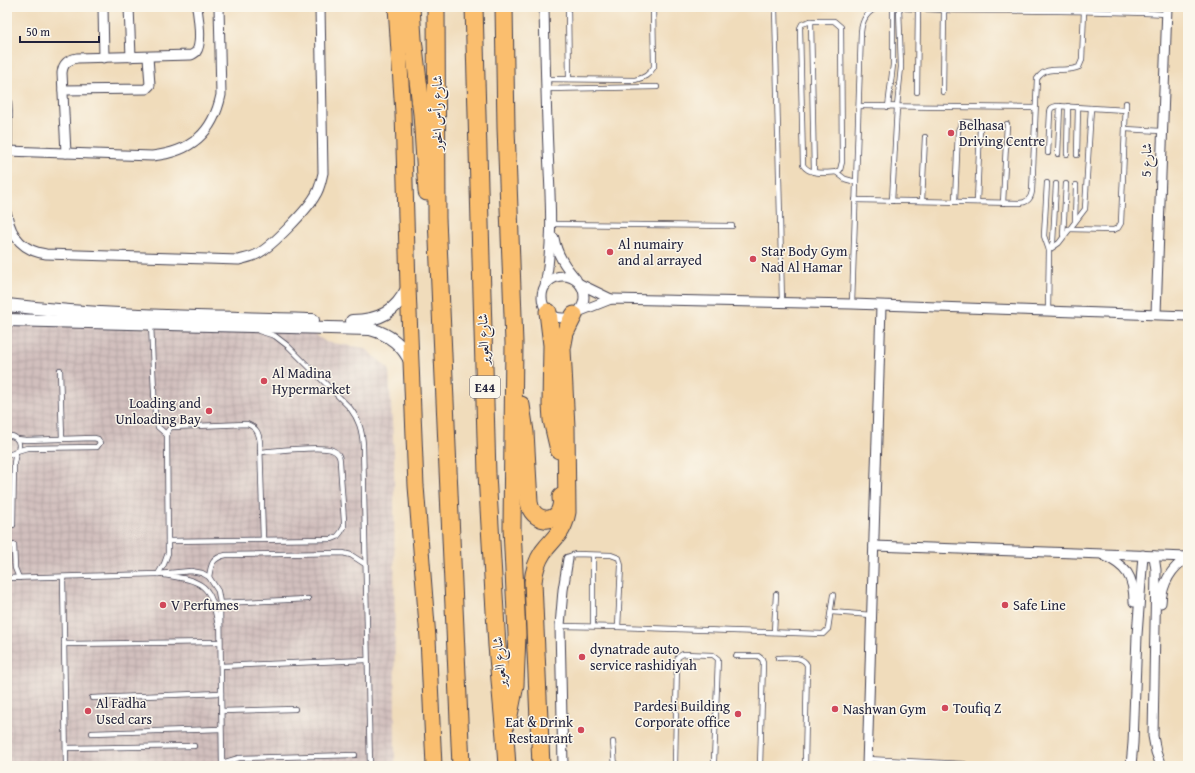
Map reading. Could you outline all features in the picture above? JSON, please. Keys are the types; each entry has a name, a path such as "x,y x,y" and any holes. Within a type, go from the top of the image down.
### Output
{"highway":[{"path":"411,7 413,39 422,114 426,190 437,218 461,766"},
{"name":"شارع رأس الخور","path":"436,7 437,218"},
{"name":"شارع العوير","path":"474,7 487,474 497,646 506,737 506,766"},
{"path":"504,7 506,128 514,343 512,528 517,648 515,685 506,737"},
{"path":"513,383 522,408 524,420 529,507 534,515 543,519 548,519 556,515 561,506 561,474 559,453 550,405 552,345 548,312"},
{"path":"541,766 533,582 534,574 540,559 559,535 566,520 567,466 562,349 566,333 576,313"}],"main road":[{"path":"396,7 403,113 417,506 428,638 434,766"}],"street":[{"path":"103,7 104,58"},
{"path":"129,7 131,57"},
{"path":"66,153 63,67 66,62 77,58 191,55 196,52 200,40 197,7"},
{"path":"8,151 152,156 180,150 192,143 203,134 212,122 218,109 221,95 219,7"},
{"path":"7,215 11,230 21,244 37,253 239,260 248,258 266,249 309,205 316,196 321,185 323,173 320,7"},
{"path":"544,7 551,224 550,255 542,302 548,312 552,315 563,318 611,299 852,304 1188,316"},
{"name":"شارع 5","path":"1156,314 1166,11"},
{"path":"63,90 146,89 150,85 148,57"},
{"path":"551,224 559,256 566,268 584,291 582,306 576,313"},
{"path":"545,286 556,276 570,276 578,282 611,299"},
{"path":"7,306 82,312 149,315 366,321 379,317 391,310 401,300 408,287"},
{"path":"867,763 881,306"},
{"path":"7,320 370,329 383,333 396,342 407,356 411,364"},
{"path":"874,546 1188,557"},
{"path":"1100,554 1119,564 1124,568 1130,578 1134,589 1134,620 1137,635"},
{"path":"1131,766 1137,635 1143,555"},
{"path":"1154,556 1156,570 1154,736 1156,752 1161,766"},
{"path":"1156,636 1163,586 1166,579 1176,566 1188,557"},
{"path":"565,764 560,626 563,590 568,559"}],"lane":[{"path":"568,7 569,79"},
{"path":"546,79 635,80 650,74 654,67 653,7"},
{"path":"775,7 782,303"},
{"path":"866,7 871,11"},
{"path":"852,304 861,28 865,16 878,8 944,10 1166,11"},
{"path":"888,107 893,51 892,8"},
{"path":"892,201 901,59 899,8"},
{"path":"917,92 918,9"},
{"path":"943,92 944,10"},
{"path":"855,200 1024,203 1029,200 1031,196 1037,79 1041,73 1048,70 1074,69 1081,63 1084,11"},
{"path":"811,21 814,172"},
{"path":"811,21 834,21 841,27 842,166 840,170 836,172 814,172 806,169 803,160 800,28 802,24 811,21"},
{"path":"7,70 8,151"},
{"path":"546,89 657,87"},
{"path":"1068,229 1114,230 1118,228 1121,223 1126,103"},
{"path":"859,106 1035,108"},
{"path":"1048,153 1050,110 1053,106 1126,110"},
{"path":"1058,154 1060,106"},
{"path":"1067,154 1068,106"},
{"path":"1077,154 1078,107"},
{"path":"1049,250 1058,243 1068,229 1083,214 1086,204 1091,108"},
{"path":"956,201 958,131 961,124 968,122 976,123 980,128 977,202"},
{"path":"1003,203 1007,124"},
{"path":"1126,129 1161,131"},
{"path":"922,201 925,137"},
{"path":"836,172 845,179 856,182"},
{"path":"1047,183 1044,236 1049,250 1048,312"},
{"path":"1049,250 1053,242 1056,184"},
{"path":"1063,237 1066,184"},
{"path":"1075,221 1076,185"},
{"path":"551,224 732,226"},
{"path":"151,324 154,414 158,427 167,435"},
{"path":"246,327 275,336 288,346 350,408 356,416 362,435 370,766"},
{"path":"60,370 62,439"},
{"path":"158,574 168,553 167,435 168,429 171,427 247,424 258,431 263,539"},
{"path":"7,436 14,436 17,439 26,440 96,438 100,443 97,447 27,448 13,454 7,454"},
{"path":"13,525 14,463 19,443 17,439"},
{"path":"168,542 263,539 332,539 338,537 344,527 340,456 336,452 325,448 260,452"},
{"path":"14,545 15,568 19,578"},
{"path":"7,547 7,570"},
{"path":"209,578 214,561 219,556 226,555 344,553 358,558 364,564"},
{"path":"568,559 570,556 575,554 615,556 618,558 620,562 618,626"},
{"path":"593,555 593,626"},
{"path":"7,578 158,574 191,571 202,573 209,578 218,591 220,603 222,765 239,758 355,755"},
{"path":"158,574 187,578 197,582 205,588 212,597 215,607 220,641"},
{"path":"63,577 66,766"},
{"path":"774,632 776,594"},
{"path":"560,626 618,626 823,634 828,629 833,595"},
{"path":"220,603 308,599"},
{"path":"830,612 872,616"},
{"path":"64,644 220,641"},
{"path":"675,766 677,661 678,657 683,654 713,654 718,659 714,761"},
{"path":"736,656 758,656 763,662 760,766"},
{"path":"778,658 802,659 807,665 805,766"},
{"path":"220,666 367,660"},
{"path":"92,698 221,693"},
{"path":"221,711 295,709"},
{"path":"92,733 222,729"},
{"path":"612,742 615,766"},
{"path":"66,748 194,746"},
{"path":"867,763 964,764"}],"shaded area":[{"path":"7,324 310,331 326,342 365,348 389,369 394,455 395,766 7,766"}],"place":[{"name":"Belhasa Driving Centre","path":"951,133"},
{"name":"Al numairy and al arrayed","path":"610,252"},
{"name":"Star Body Gym Nad Al Hamar","path":"753,259"},
{"name":"Al Madina Hypermarket","path":"264,381"},
{"name":"Loading and Unloading Bay","path":"209,411"},
{"name":"V Perfumes","path":"163,605"},
{"name":"Safe Line","path":"1005,605"},
{"name":"dynatrade auto service rashidiyah","path":"582,657"},
{"name":"Toufiq Z","path":"945,708"},
{"name":"Nashwan Gym","path":"835,709"},
{"name":"Al Fadha Used cars","path":"88,711"},
{"name":"Pardesi Building Corporate office","path":"738,714"},
{"name":"Eat & Drink Restaurant","path":"581,730"}]}
